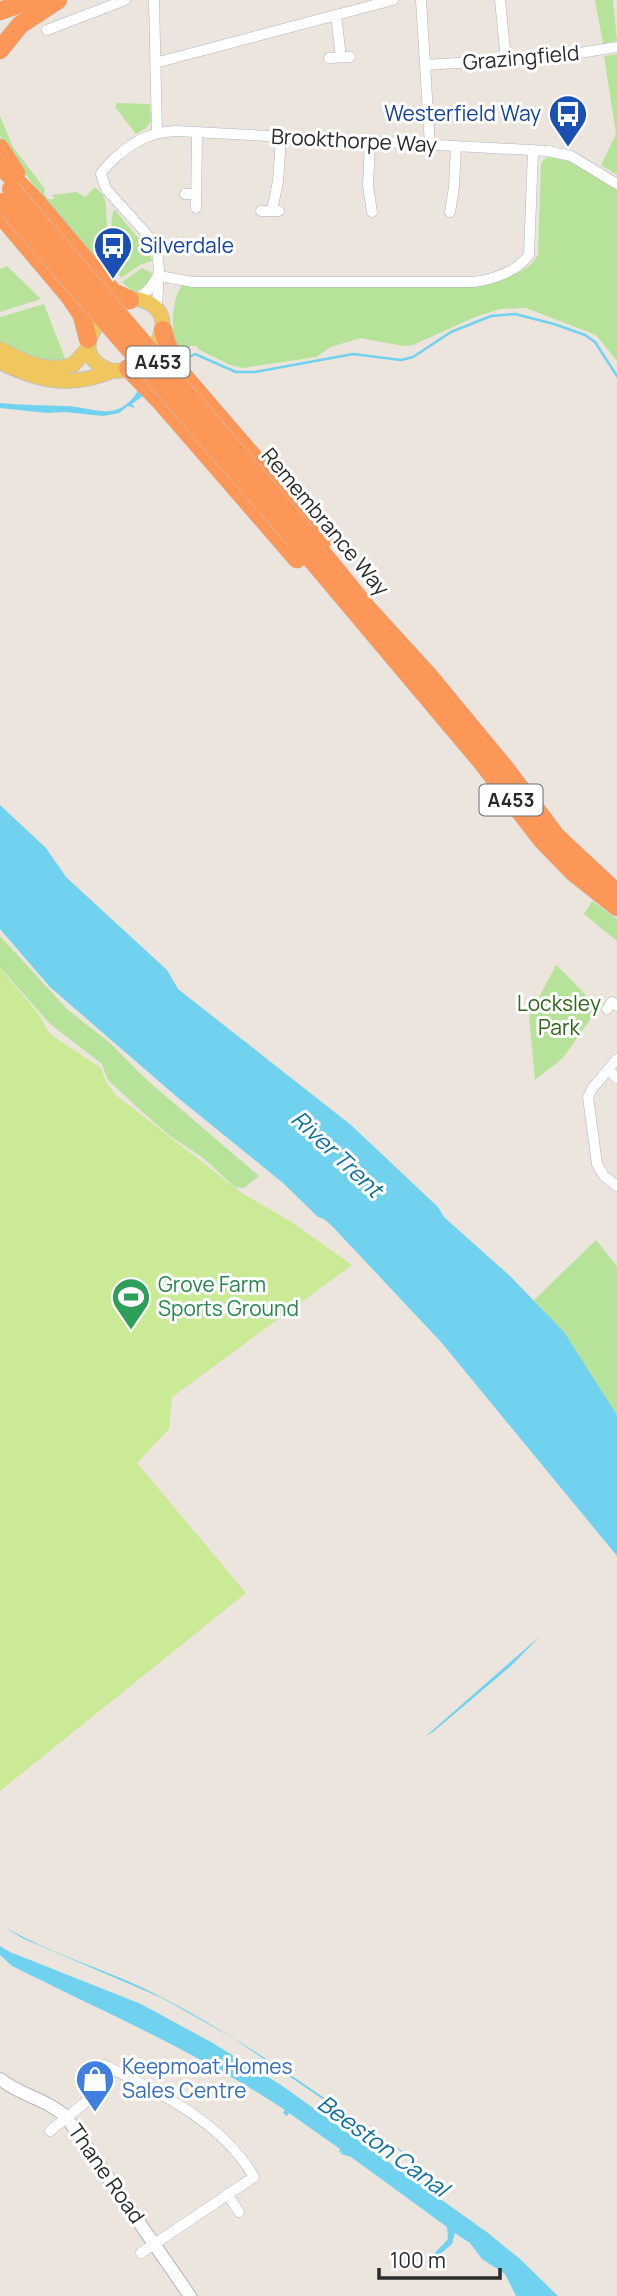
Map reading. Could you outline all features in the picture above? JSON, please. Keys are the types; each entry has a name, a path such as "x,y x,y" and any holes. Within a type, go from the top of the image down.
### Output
{"highway":[{"path":"0,11 31,0"},
{"path":"0,50 19,25 58,0"},
{"path":"0,148 34,199"},
{"path":"0,165 34,199 113,292 134,299"},
{"path":"3,197 82,314 88,344"},
{"name":"Remembrance Way","path":"3,197 423,679 505,768 556,836 617,893"},
{"path":"163,330 182,374 317,531 423,679"},
{"path":"120,370 162,403 349,617 423,679"},
{"name":"Remembrance Way","path":"423,679 481,761 542,839 573,872 617,907"}],"main road":[{"path":"0,349 36,366 51,368 73,365 88,344 93,329 119,305 134,299 151,302 157,307"},
{"name":"A453","path":"0,362 22,372 62,382 93,379 120,370 139,362 156,345 163,330 162,316 157,307"},
{"name":"A453","path":"88,344 98,364 120,370"}],"street":[{"path":"54,29 125,0"},
{"path":"153,0 156,133"},
{"path":"155,63 393,0"},
{"path":"421,0 430,145"},
{"path":"500,0 506,60"},
{"path":"329,58 345,57 337,15"},
{"name":"Grazingfield","path":"425,65 555,57 617,47"},
{"path":"196,208 191,194 197,132"},
{"name":"Brookthorpe Way","path":"159,276 157,251 151,240 106,189 102,177 105,166 136,141 156,133 197,132 533,150 571,156 617,184"},
{"path":"271,211 278,181 281,137"},
{"path":"370,142 368,186 372,212"},
{"path":"438,212 453,212 456,146"},
{"path":"159,276 192,282 486,280 517,266 529,255 533,150"},
{"path":"134,299 150,288 159,276"},
{"path":"157,307 159,276"},
{"path":"614,1188 597,1164 588,1103 590,1093 617,1059"},
{"path":"608,1070 617,1077"},
{"path":"50,2131 95,2092 107,2066 159,2093 213,2130 236,2151 254,2177 141,2253"},
{"name":"Thane Road","path":"0,2079 17,2090 52,2105 68,2118 190,2296"},
{"path":"227,2194 239,2212"}],"green space":[{"path":"595,0 613,0 617,41 603,44"},
{"path":"617,54 617,175 601,165 616,134 604,56"},
{"path":"117,103 150,104 151,122 136,134 115,107"},
{"path":"0,116 13,147 45,189 44,194 48,199 55,199 52,195 77,192 85,197 95,187 103,195 106,204 108,259 98,267 12,157 0,136"},
{"path":"549,157 573,161 617,188 617,361 596,335 526,308 500,309 475,317 413,345 403,346 360,338 331,347 316,357 243,368 230,365 198,349 197,346 190,346 189,351 177,357 173,329 174,309 175,300 183,284 501,279 522,270 532,264 538,254 541,164"},
{"path":"114,209 150,252 152,261 140,265 121,278 114,263 111,244"},
{"path":"7,266 41,299 0,312 0,269"},
{"path":"142,268 152,273 151,280 144,288 133,292 122,282"},
{"path":"44,304 66,361 49,364 0,345 0,317"},
{"path":"592,901 617,919 617,941 584,914"},
{"path":"0,936 67,1009 110,1043 147,1080 259,1176 244,1188 235,1187 202,1157 170,1136 138,1108 108,1080 102,1064 50,1024 0,967"},
{"name":"Locksley Park","path":"556,965 599,1007 563,1058 535,1080 529,1016"},
{"name":"Grove Farm Sports Ground","path":"0,968 37,1012 50,1034 101,1068 107,1084 117,1096 242,1193 293,1223 352,1265 172,1397 169,1429 137,1463 246,1593 0,1791"},
{"path":"596,1240 617,1266 617,1415 568,1339 534,1300"}],"water":[{"path":"138,391 143,396 132,404 135,408 128,406 119,413 103,416 0,408 0,403 113,411 130,401"},
{"name":"River Trent","path":"0,805 46,848 66,877 167,970 178,989 351,1125 438,1207 444,1217 510,1276 564,1332 617,1415 617,1556 441,1342 332,1226 318,1217 283,1183 177,1097 50,987 0,929"},
{"path":"540,1636 512,1665 426,1736"},
{"path":"0,1924 40,1945 161,1997 22,1938"},
{"path":"0,1946 141,2004 211,2042 281,2085 488,2233 558,2296 516,2296 505,2274 482,2259 470,2243 455,2233 452,2244 431,2262 429,2259 448,2239 447,2227 252,2089 151,2034 12,1966 0,1955"},
{"path":"167,2001 232,2037 265,2058 426,2167 233,2038"}],"waterway":[{"path":"184,360 195,354 236,372 255,372 353,354 401,360 413,357 451,332 491,316 515,314 585,335 595,342 617,376"}],"place":[{"name":"Westerfield Way","path":"568,148"},
{"name":"Silverdale","path":"113,280"},
{"name":"Grove Farm Sports Ground","path":"131,1331"},
{"name":"Keepmoat Homes Sales Centre","path":"95,2113"}],"water label":[{"name":"Beeston Canal","path":"383,2146"}]}
